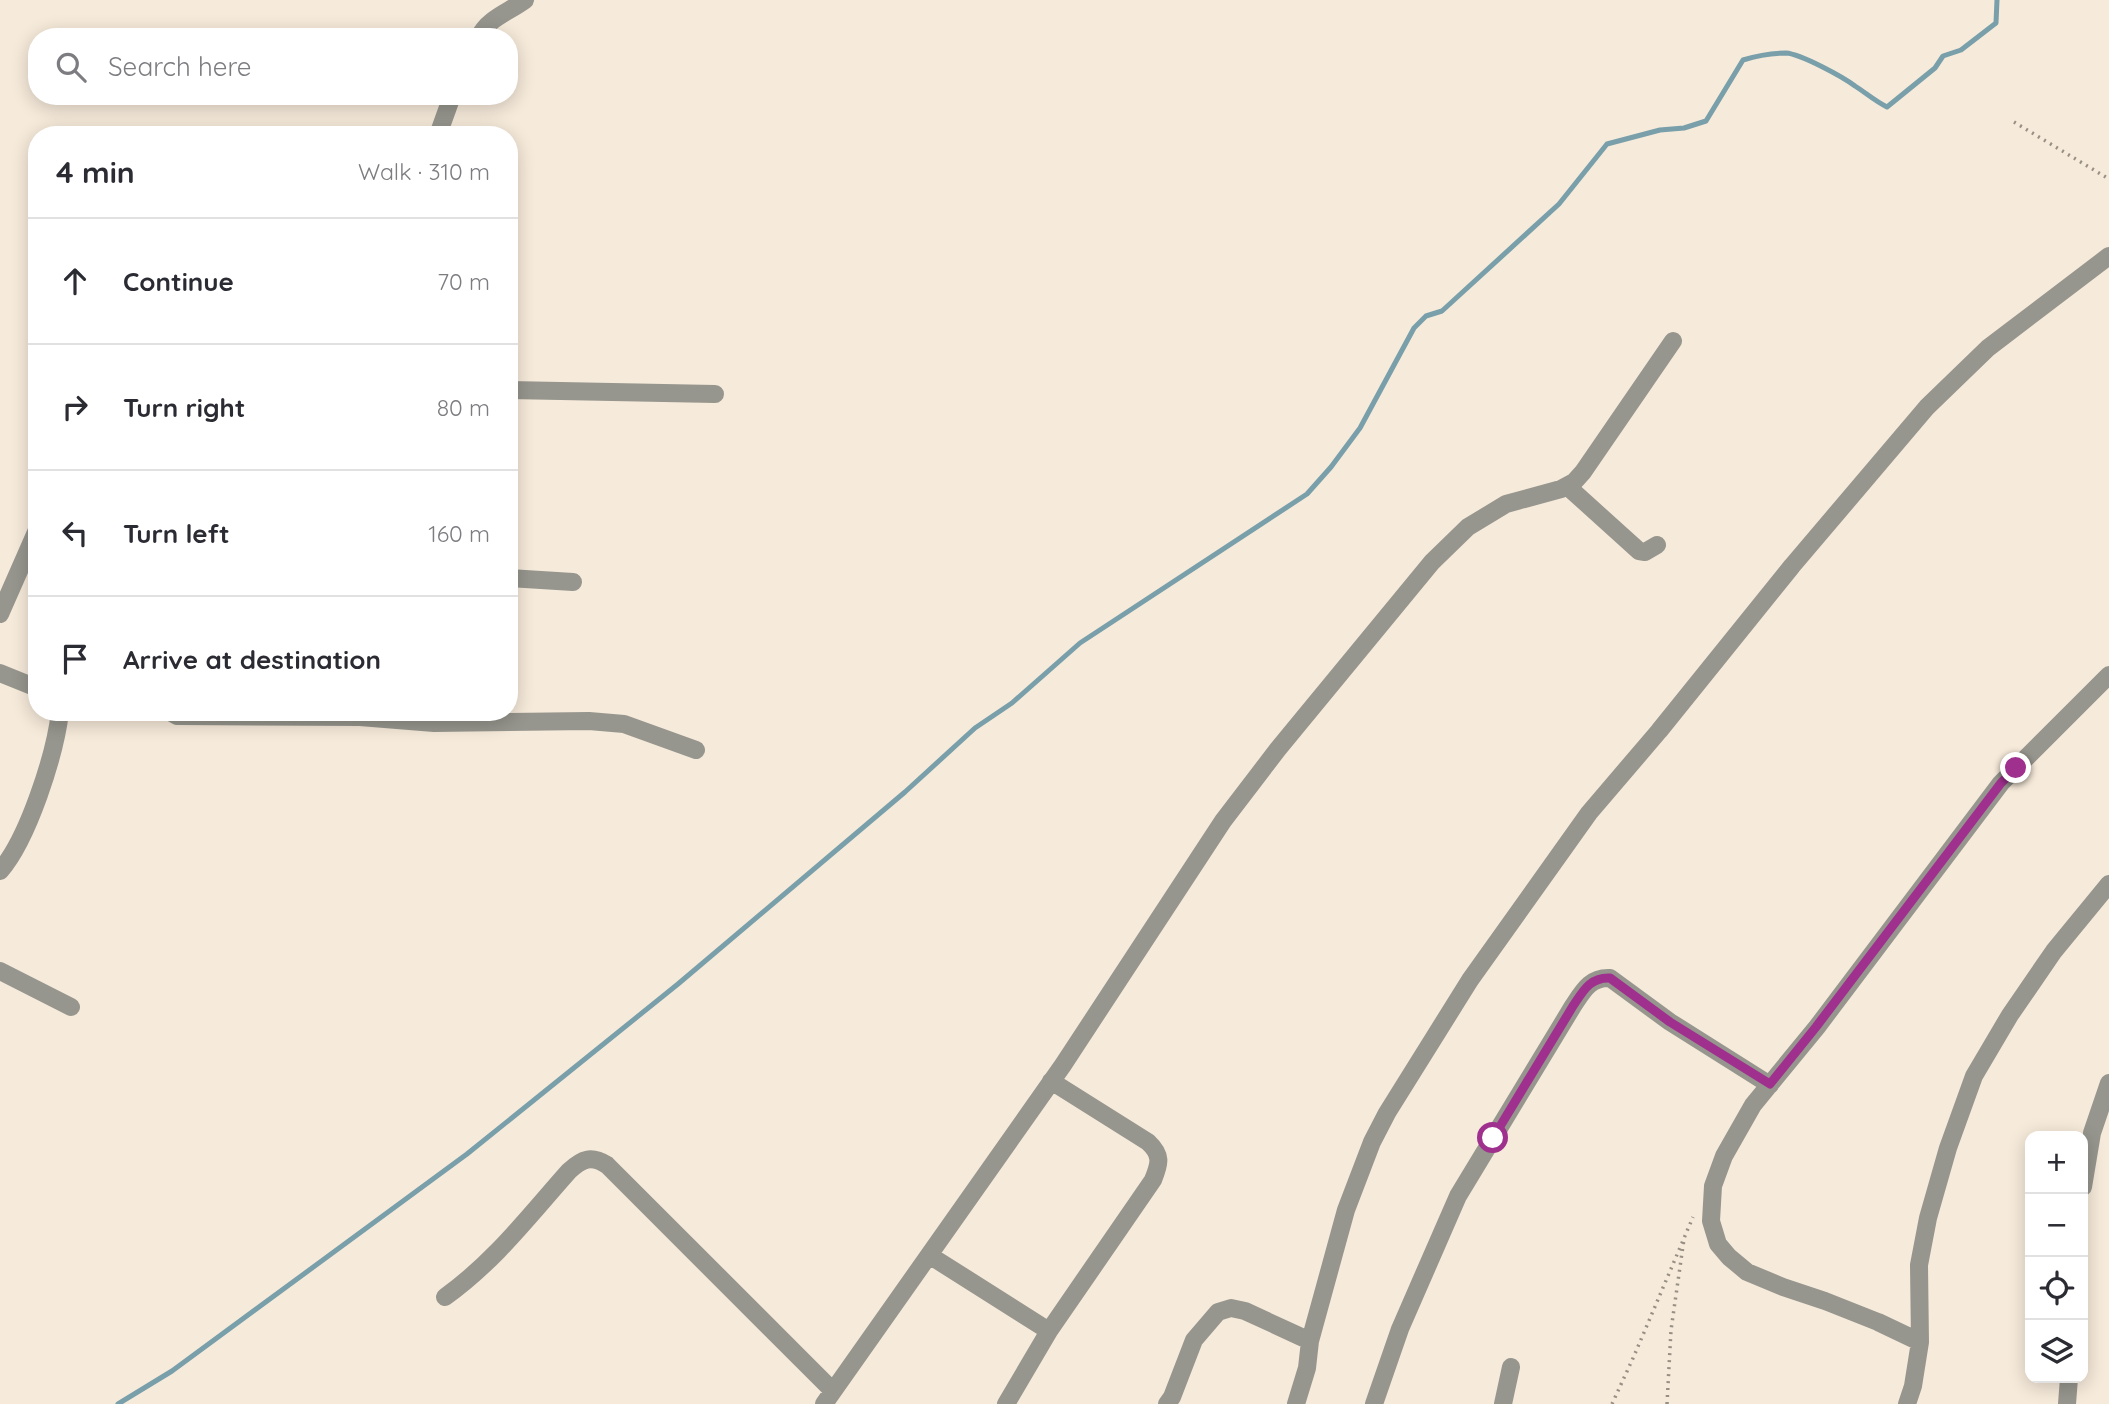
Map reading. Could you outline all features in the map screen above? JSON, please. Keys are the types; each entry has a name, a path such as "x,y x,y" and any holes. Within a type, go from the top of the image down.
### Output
{"street":[{"path":"484,28 490,21 525,0"},
{"path":"441,126 449,105"},
{"path":"1296,1404 1307,1368 1310,1341 1346,1210 1372,1142 1387,1113 1470,980 1589,813 1927,407 1987,348 2109,256"},
{"path":"445,1297 467,1282 496,1255 580,1161 598,1159 607,1164 829,1397 1051,1082 1223,821 1286,739 1432,562 1468,527 1506,504 1561,489 1584,472 1673,341"},
{"path":"518,390 715,394"},
{"path":"1567,486 1639,551 1645,552 1657,545"},
{"path":"0,614 28,550"},
{"path":"518,579 573,582"},
{"path":"0,673 28,684"},
{"path":"1920,1342 1878,1322 1747,1272 1718,1244 1711,1221 1713,1186 1724,1156 1753,1105 1816,1027 2001,783 2109,675"},
{"path":"0,871 18,843 42,785 57,737 59,721"},
{"path":"409,721 589,721 624,724 696,751"},
{"path":"1907,1404 1913,1386 1920,1342 1919,1265 1928,1218 1974,1076 2010,1015 2054,951 2109,884"},
{"path":"0,971 71,1007"},
{"path":"1374,1404 1400,1329 1458,1196 1587,985 1599,978 1610,978 1661,1016 1770,1084"},
{"path":"1006,1404 1049,1331 1153,1180 1160,1165 1159,1155 1148,1142 1051,1082"},
{"path":"2088,1157 2092,1133 2109,1083"},
{"path":"929,1255 1049,1331"},
{"path":"1167,1404 1194,1340 1218,1312 1231,1308 1245,1311 1310,1341"},
{"path":"1503,1404 1511,1367"},
{"path":"2067,1404 2068,1383"}],"path":[{"path":"2014,122 2109,179"},
{"path":"1612,1404 1696,1211"},
{"path":"1667,1404 1671,1330 1686,1231"}],"waterway":[{"path":"118,1404 172,1371 467,1154 678,984 905,792 975,728 1012,703 1080,643 1307,494 1360,428 1414,328 1426,316 1442,311 1559,204 1607,144 1706,121 1743,60 1770,54 1793,54 1811,62 1841,77 1887,107 1935,68 1943,56 1961,50 1996,23 1997,0"}],"route":[{"path":"1493,1138 1573,1006 1587,985 1599,978 1610,978 1670,1022 1770,1084 2001,783 2016,768"}]}
